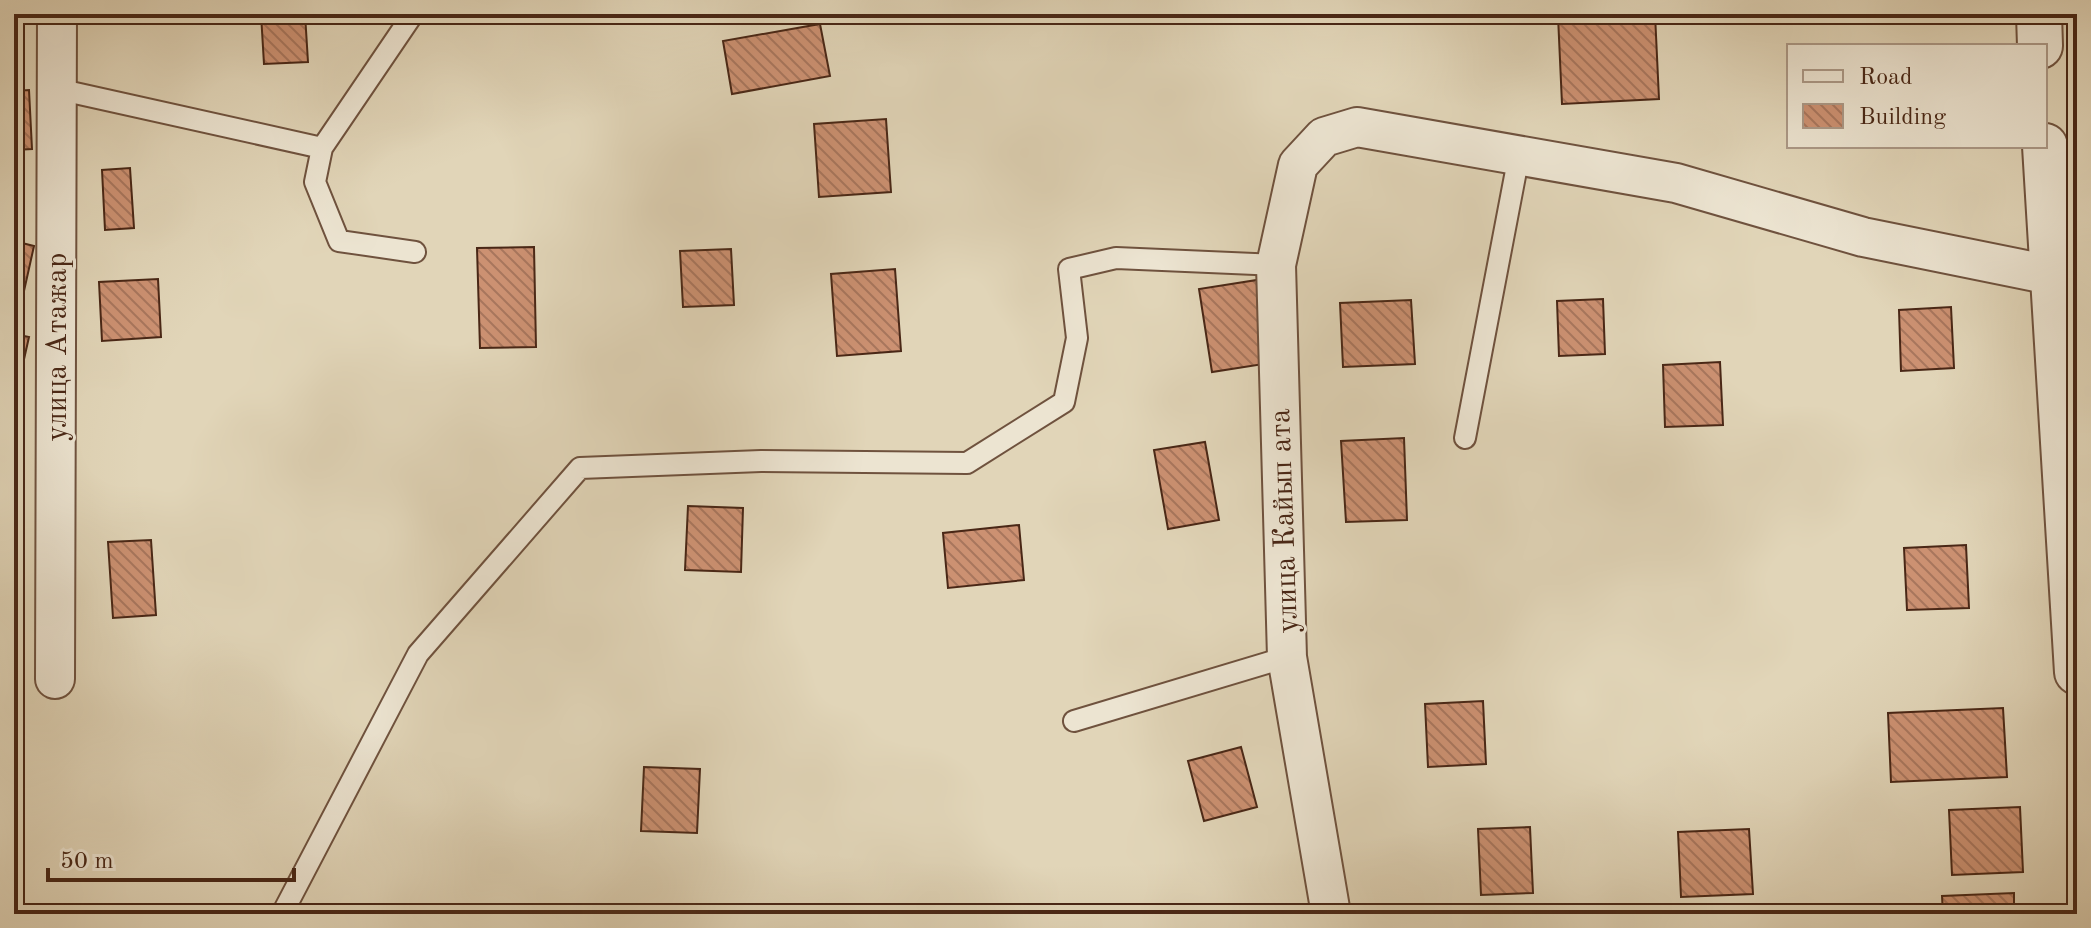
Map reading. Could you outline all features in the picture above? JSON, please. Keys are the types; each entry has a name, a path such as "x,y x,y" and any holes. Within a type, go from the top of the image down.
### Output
{"street":[{"name":"улица Атажар","path":"55,679 57,14"},
{"path":"2039,14 2040,44"},
{"name":"улица Кайып ата","path":"1331,914 1287,657 1276,265 1298,165 1324,137 1357,127 1519,155"},
{"path":"2045,148 2064,275 2077,672"},
{"path":"1519,155 1676,183 1863,237 2064,275"}],"lane":[{"path":"413,14 322,148 315,182 339,241 415,252"},
{"path":"57,89 322,148"},
{"path":"1465,438 1519,155"},
{"path":"282,914 418,654 580,468 761,461 967,463 1064,402 1077,338 1069,269 1116,258 1276,265"},
{"path":"1074,721 1287,657"}],"building":[{"path":"261,14 305,14 308,62 264,64"},
{"path":"1655,14 1659,99 1562,104 1558,16"},
{"path":"820,24 830,76 732,94 723,41"},
{"path":"29,90 32,149 14,150 14,91"},
{"path":"886,119 891,192 819,197 814,124"},
{"path":"130,168 134,228 105,230 102,170"},
{"path":"14,241 34,246 22,300 14,299"},
{"path":"534,247 536,347 480,348 477,248"},
{"path":"731,249 734,305 683,307 680,251"},
{"path":"895,269 901,351 837,356 831,274"},
{"path":"158,279 161,337 102,341 99,282"},
{"path":"1257,280 1270,363 1212,372 1199,289"},
{"path":"1603,299 1605,354 1559,356 1557,301"},
{"path":"1411,300 1415,364 1343,367 1340,303"},
{"path":"1951,307 1954,368 1901,371 1899,310"},
{"path":"14,334 29,337 18,386 14,385"},
{"path":"1720,362 1723,425 1665,427 1663,365"},
{"path":"1404,438 1407,520 1346,522 1341,441"},
{"path":"1205,442 1219,520 1168,529 1154,450"},
{"path":"688,506 743,508 741,572 685,570"},
{"path":"1019,525 1024,580 948,588 943,533"},
{"path":"151,540 156,615 113,618 108,542"},
{"path":"1966,545 1969,608 1907,610 1904,548"},
{"path":"1483,701 1486,764 1428,767 1425,704"},
{"path":"2003,708 2007,777 1891,782 1888,713"},
{"path":"1241,747 1257,807 1204,821 1188,761"},
{"path":"644,767 700,769 697,833 641,831"},
{"path":"2020,807 2023,872 1952,875 1949,810"},
{"path":"1530,827 1533,893 1481,895 1478,829"},
{"path":"1749,829 1753,894 1681,897 1678,832"},
{"path":"2014,893 2014,914 1943,914 1942,896"},
{"path":"1264,905 1266,914 1217,914"}]}
